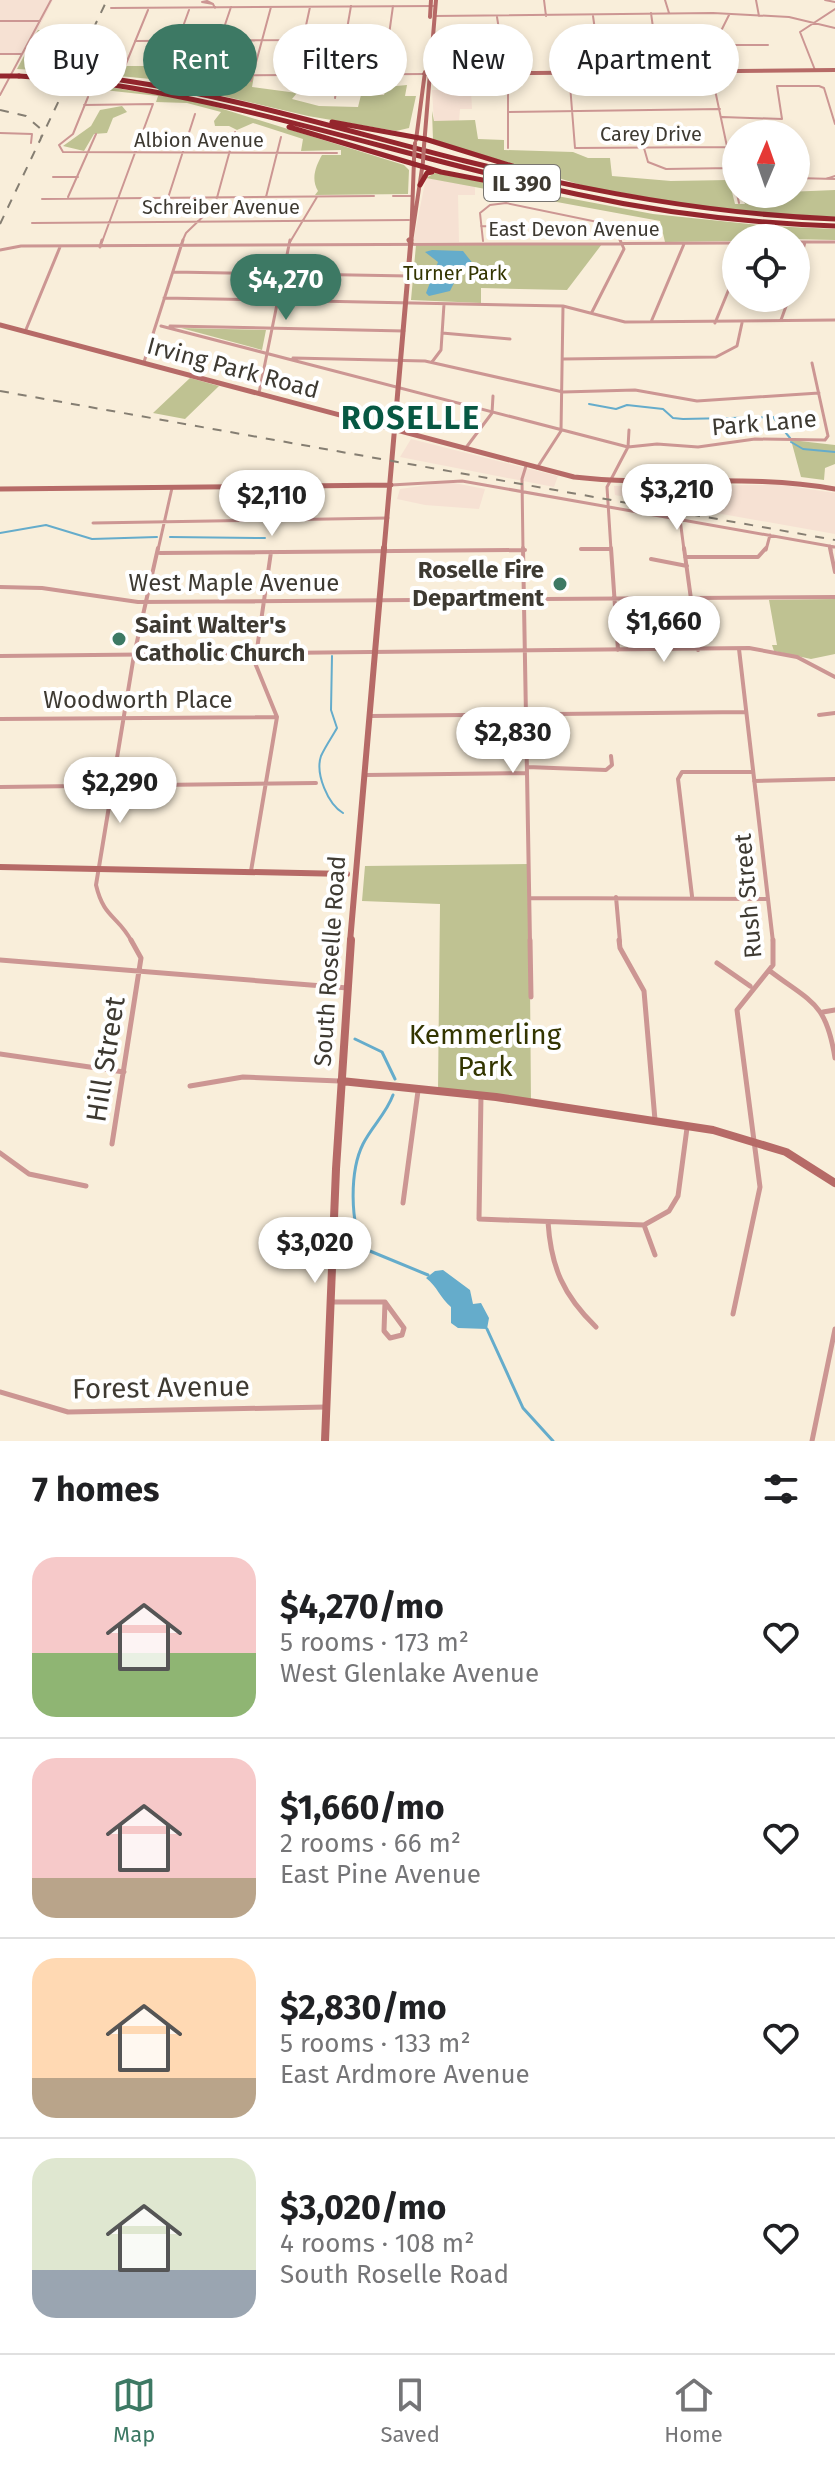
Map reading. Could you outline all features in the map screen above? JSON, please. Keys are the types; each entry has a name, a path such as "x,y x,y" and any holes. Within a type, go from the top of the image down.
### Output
{"highway":[{"name":"IL 390","path":"1,72 24,74"},
{"name":"IL 390","path":"127,82 165,86 251,105 640,202 733,214 835,219"},
{"name":"IL 390","path":"127,86 216,103 623,206 713,219 835,226"},
{"path":"216,103 348,148 423,164 435,171 482,183 623,206"},
{"path":"251,105 401,134 640,202"},
{"path":"401,134 417,126"},
{"path":"420,185 427,173 435,171"}],"main road":[{"path":"433,3 433,24"},
{"path":"431,24 433,3"},
{"path":"739,71 835,70"},
{"path":"411,243 411,196 417,126 423,96"},
{"path":"411,243 425,143 425,96"},
{"name":"South Roselle Road","path":"325,1441 341,1081 411,243"},
{"name":"Irving Park Road","path":"0,325 526,466 609,481 795,482 835,489"},
{"path":"0,489 391,485"},
{"path":"0,867 347,874"},
{"path":"341,1081 481,1095 687,1126 752,1140 786,1152 835,1183"}],"street":[{"path":"0,95 51,0"},
{"path":"544,0 546,16"},
{"path":"665,0 669,13"},
{"path":"756,0 759,16"},
{"path":"825,0 835,2"},
{"path":"127,61 150,1"},
{"path":"123,8 433,3"},
{"path":"348,24 351,6"},
{"path":"390,24 393,6"},
{"path":"225,24 231,7"},
{"path":"257,59 271,7"},
{"path":"307,24 310,7"},
{"path":"815,70 800,32 835,9"},
{"path":"183,24 189,10"},
{"path":"651,13 653,24"},
{"path":"434,16 669,13 759,16 813,21 835,28"},
{"path":"724,24 729,15"},
{"path":"593,16 594,24"},
{"path":"497,17 498,24"},
{"path":"0,21 40,21"},
{"path":"257,40 273,40"},
{"path":"135,41 143,41"},
{"path":"739,45 768,45"},
{"path":"0,54 22,54"},
{"path":"722,117 782,119 776,85 824,88 835,124"},
{"path":"508,148 509,96"},
{"path":"571,96 572,111"},
{"path":"717,96 722,120"},
{"path":"88,97 84,105 153,104 100,247"},
{"name":"Albion Avenue","path":"84,105 73,134 59,145 62,151 87,154 337,153"},
{"path":"509,112 720,109"},
{"name":"Carey Drive","path":"572,111 575,148 722,147"},
{"path":"168,198 195,114"},
{"path":"144,362 186,233 217,198 235,132"},
{"path":"0,133 32,134 31,143"},
{"path":"68,199 96,134"},
{"path":"266,197 281,137"},
{"path":"644,148 649,163 663,168 722,168"},
{"path":"53,177 78,177"},
{"path":"810,178 835,177"},
{"path":"42,199 374,196"},
{"path":"393,196 411,196"},
{"path":"259,393 288,246 292,233 317,197"},
{"path":"483,242 483,208 506,203 606,222 615,227 623,252 592,312"},
{"name":"Schreiber Avenue","path":"32,223 409,220"},
{"path":"481,226 513,227"},
{"path":"810,242 835,242"},
{"path":"651,322 684,251 683,243"},
{"name":"East Devon Avenue","path":"0,250 11,246 722,243"},
{"path":"25,332 60,247"},
{"path":"173,272 409,276"},
{"path":"164,298 563,306 620,321 742,323 835,320"},
{"path":"432,362 440,352 444,304"},
{"path":"537,468 561,431 563,306"},
{"path":"715,323 722,306"},
{"path":"781,320 784,312"},
{"path":"563,359 716,357 737,346 742,323"},
{"path":"158,326 404,331"},
{"path":"158,326 628,447"},
{"path":"442,333 510,339"},
{"path":"286,358 432,362 563,392 635,390 702,401 820,393"},
{"name":"Park Lane","path":"628,447 657,444 698,447 755,439 825,440 828,436 812,363"},
{"path":"465,449 492,413 493,396"},
{"path":"618,650 609,481 628,447 629,430"},
{"path":"526,466 522,483 531,997"},
{"path":"391,485 451,480 832,546 835,572"},
{"name":"Hill Street","path":"112,1144 141,958 135,941 108,916 98,901 98,869 134,655 160,553 172,488"},
{"path":"93,523 388,518"},
{"path":"680,519 698,650"},
{"path":"685,557 758,557 766,551 770,535"},
{"path":"581,549 611,549"},
{"path":"160,553 525,550"},
{"path":"250,872 277,717 274,703 255,678 262,601 271,552"},
{"path":"651,559 687,566"},
{"name":"West Maple Avenue","path":"0,587 42,588 147,602 835,597"},
{"path":"0,656 739,649 786,654 835,677"},
{"name":"Rush Street","path":"733,1314 760,1187 737,1010 750,986 770,971 775,957 739,649"},
{"path":"371,716 746,712"},
{"path":"819,715 835,713"},
{"name":"Woodworth Place","path":"0,719 277,717"},
{"path":"366,775 606,770 612,765 611,756"},
{"path":"692,896 678,779 681,774 693,770 753,772"},
{"path":"754,781 835,779"},
{"path":"0,787 316,783"},
{"path":"347,874 356,874"},
{"path":"530,898 692,896 768,899"},
{"path":"616,897 620,948 644,991 655,1121"},
{"path":"0,960 139,976"},
{"path":"717,963 750,986"},
{"path":"770,971 823,1012 830,1026 835,1058"},
{"name":"Hill Street","path":"139,976 156,974 348,988"},
{"path":"823,1012 835,1010"},
{"path":"0,1054 124,1072"},
{"path":"190,1086 203,1081 286,1078 341,1081"},
{"path":"403,1203 417,1118 418,1089"},
{"path":"481,1095 479,1219 644,1225 669,1211 678,1196 687,1126"},
{"path":"0,1153 25,1173 86,1186"},
{"path":"548,1222 551,1263 559,1286 572,1305 596,1327"},
{"path":"644,1225 655,1255"},
{"path":"330,1302 385,1302"},
{"path":"385,1302 404,1328 402,1335 396,1338 390,1338 384,1331 385,1302"},
{"path":"812,1441 835,1329"},
{"name":"Forest Avenue","path":"0,1392 68,1412 326,1407"}],"shaded area":[{"path":"0,0 53,0 41,24 24,24 24,55 0,55"},
{"path":"432,96 471,96 472,109 460,109 459,121 434,121"},
{"path":"426,178 475,186 475,195 458,195 459,242 413,242"},
{"path":"411,439 558,476 554,487 400,457"},
{"path":"449,482 485,489 479,509 425,505 397,499 400,489"},
{"path":"782,485 835,493 835,534 615,495 614,486"}],"green space":[{"path":"24,56 24,69 17,69"},
{"path":"127,66 143,66 143,78 127,77"},
{"path":"257,88 273,90 273,96 294,96 292,99 319,106 358,107 361,96 416,96 409,128 396,131 308,116 223,96 257,96"},
{"path":"158,96 197,101 404,165 409,170 408,194 315,195 318,191 315,172 322,155 341,155 341,150 301,151 303,139 253,123 237,130 229,126 215,126 214,121 221,112 187,103 156,102"},
{"path":"122,106 127,112 113,118 107,133 94,134 84,151 63,146 91,126 100,110"},
{"path":"432,111 434,121 475,120 478,139 504,140 504,150 573,152 588,158 610,158 612,176 671,181 722,180 722,208 810,208 810,191 835,190 835,217 727,211 588,187 433,140"},
{"path":"435,173 653,214 749,224 722,224 722,241 665,242 660,221 426,178"},
{"path":"810,228 835,229 835,240 810,239"},
{"name":"Turner Park","path":"602,244 567,290 481,288 481,303 411,300 416,245"},
{"path":"181,328 266,330 262,350"},
{"path":"190,378 219,386 185,419 153,413"},
{"path":"791,440 835,445 835,464 825,468 824,480 801,477"},
{"path":"835,599 835,654 811,659 774,651 772,645 777,645 769,600"},
{"name":"Kemmerling Park","path":"529,864 531,1103 438,1091 440,904 362,901 365,866"}],"water":[{"path":"463,251 474,265 459,273 450,291 429,296 426,293 438,262 425,252"},
{"path":"443,1270 470,1290 473,1304 481,1303 489,1318 487,1329 458,1328 451,1323 451,1307 426,1278 435,1271"}],"waterway":[{"path":"589,404 616,409 627,405 663,409 673,418 683,419 773,417 790,438"},
{"path":"791,442 803,449 835,452"},
{"path":"0,533 46,525 92,539 157,537"},
{"path":"170,537 265,538"},
{"path":"332,656 331,710 337,728 321,756 320,771 328,796 343,813"},
{"path":"355,1039 382,1052 395,1079"},
{"path":"393,1095 359,1155 353,1197 356,1226 365,1249 428,1275"},
{"path":"487,1329 523,1408 553,1441"}],"railway":[{"path":"41,139 107,0"},
{"path":"0,110 26,116 43,131 41,139"},
{"path":"0,224 41,139"},
{"path":"0,391 835,540"}],"place":[{"name":"Roselle Fire Department","path":"560,584"},
{"name":"Saint Walter's Catholic Church","path":"119,639"}],"district":[{"name":"ROSELLE","path":"411,418"}]}
